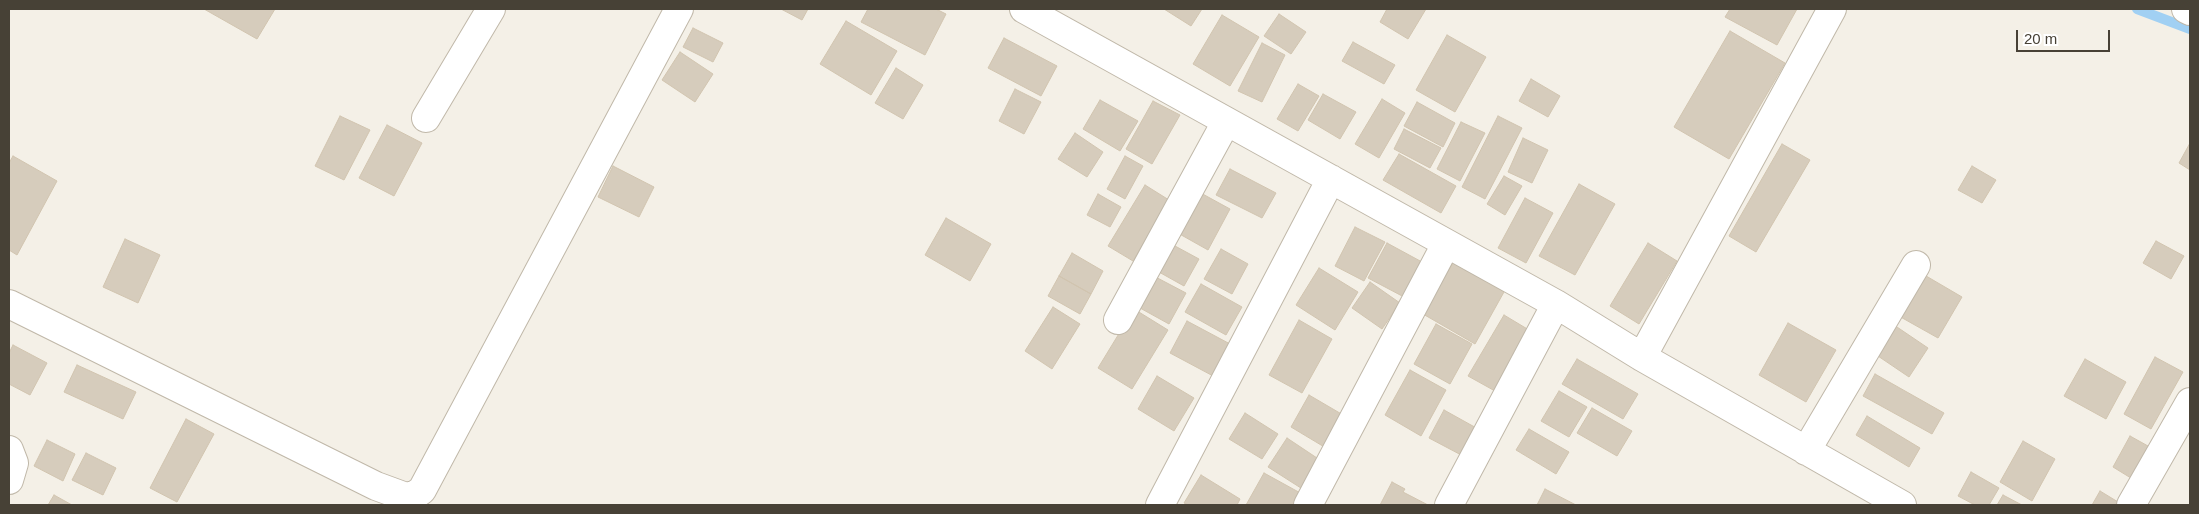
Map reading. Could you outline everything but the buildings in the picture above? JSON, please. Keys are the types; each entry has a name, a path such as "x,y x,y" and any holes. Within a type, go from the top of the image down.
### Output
{"street":[{"path":"426,118 491,9"},
{"path":"12,312 376,486 406,497 415,495 422,490 679,9"},
{"path":"1024,9 1556,304 1642,357 1902,505"},
{"path":"1642,357 1832,9"},
{"path":"2186,9 2190,11"},
{"path":"1118,320 1226,122"},
{"path":"1160,505 1331,179"},
{"path":"1308,505 1446,244"},
{"path":"1806,451 1916,265"},
{"path":"1449,505 1556,304"},
{"path":"2131,505 2190,402"},
{"path":"9,450 13,455 14,463 9,480"}],"waterway":[{"path":"2137,9 2190,29"}]}
